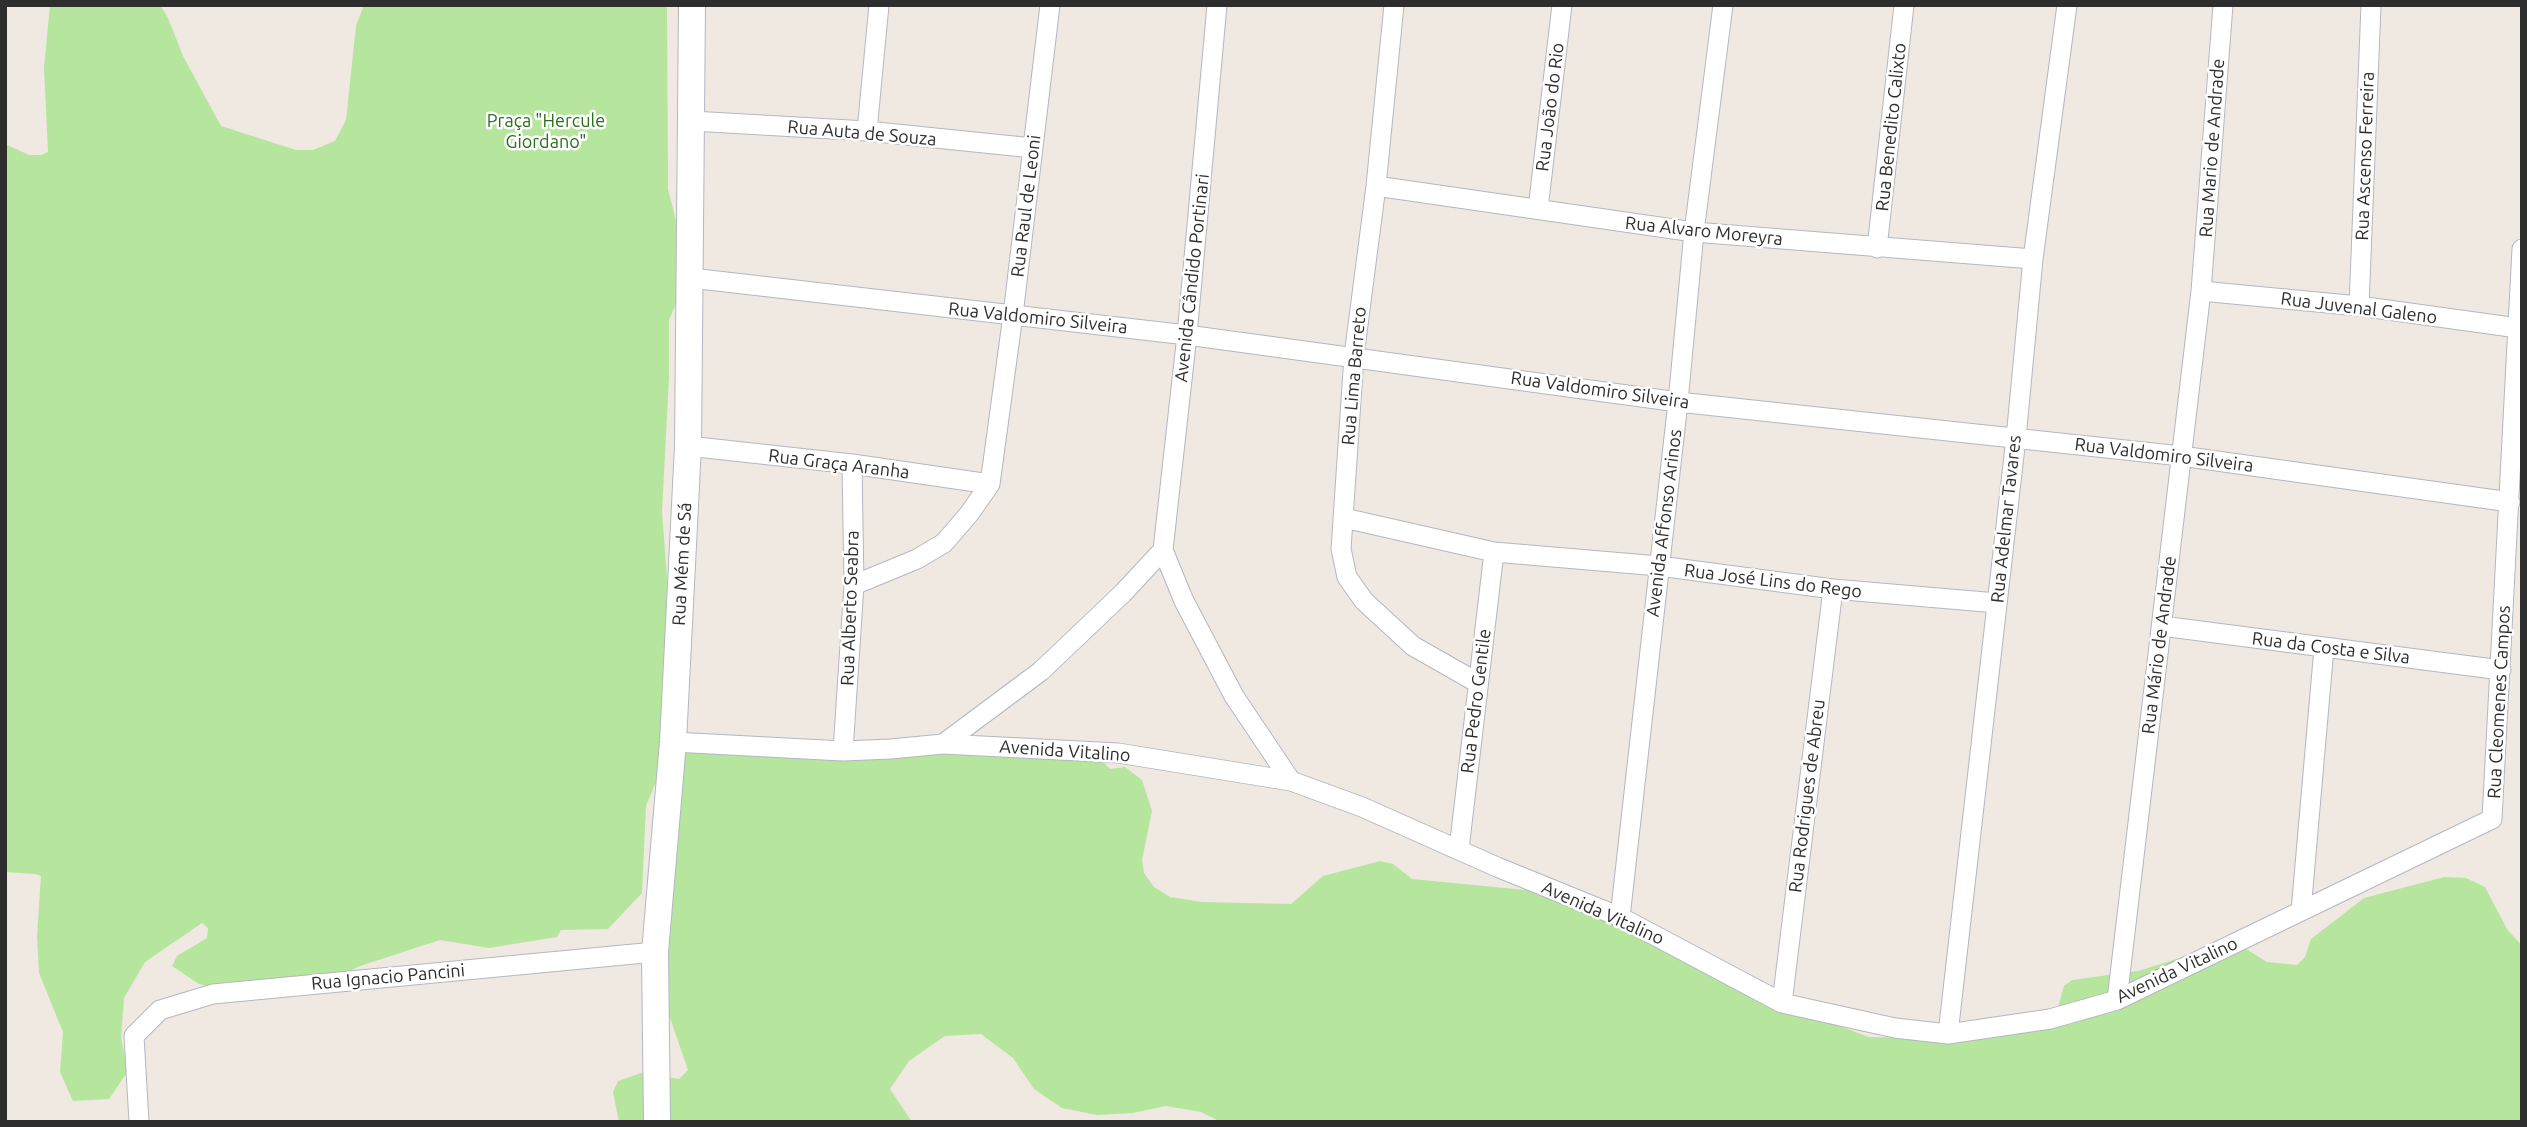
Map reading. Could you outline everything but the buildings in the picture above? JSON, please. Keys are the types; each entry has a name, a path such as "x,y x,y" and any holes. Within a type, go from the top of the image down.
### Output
{"street":[{"name":"Rua Mém de Sá","path":"657,1122 654,951 673,743 688,446 692,5"},
{"path":"867,131 880,5"},
{"name":"Rua Raul de Leoni","path":"854,585 917,559 944,543 990,484 1013,315 1049,5"},
{"name":"Avenida Cândido Portinari","path":"1217,5 1187,335 1163,550 1184,601 1234,696 1291,781"},
{"name":"Rua Lima Barreto","path":"1394,5 1376,186 1354,356 1341,549 1347,577 1364,601 1413,646 1478,683"},
{"name":"Rua João do Rio","path":"1538,209 1562,5"},
{"name":"Avenida Affonso Arinos","path":"1620,916 1678,402 1694,232 1723,5"},
{"name":"Rua Benedito Calixto","path":"1877,248 1904,5"},
{"name":"Rua Adelmar Tavares","path":"1948,1034 2016,438 2033,259 2067,5"},
{"name":"Rua Mario de Andrade","path":"2201,291 2223,5"},
{"name":"Rua Ascenso Ferreira","path":"2359,306 2371,5"},
{"name":"Rua Auta de Souza","path":"692,121 867,131 1033,148"},
{"name":"Rua Alvaro Moreyra","path":"1376,186 1694,232 2033,259"},
{"name":"Rua Cleomenes Campos","path":"2492,819 2522,249"},
{"name":"Rua Valdomiro Silveira","path":"691,278 1187,335 1678,402 2181,456 2510,502"},
{"name":"Rua Juvenal Galeno","path":"2201,291 2359,306 2518,328"},
{"name":"Rua Mário de Andrade","path":"2118,1000 2201,291"},
{"name":"Rua Graça Aranha","path":"688,446 852,464 990,484"},
{"name":"Rua Alberto Seabra","path":"843,751 854,585 852,464"},
{"name":"Rua José Lins do Rego","path":"1344,518 1494,552 1659,566 1833,589 1997,603"},
{"path":"943,744 1041,671 1124,593 1163,550"},
{"name":"Rua Pedro Gentile","path":"1460,849 1494,552"},
{"name":"Rua Rodrigues de Abreu","path":"1782,1003 1833,589"},
{"name":"Rua da Costa e Silva","path":"2162,626 2501,670"},
{"path":"2301,911 2324,648"},
{"name":"Avenida Vitalino","path":"673,743 843,751 943,744 1118,752 1291,781 1362,807 1620,916 1782,1003 1895,1028 1948,1034 2050,1019 2118,1000 2492,819"},
{"name":"Rua Ignacio Pancini","path":"139,1122 134,1036 160,1010 213,994 654,951"}],"green space":[{"name":"Praça \"Hercule Giordano\"","path":"50,5 160,5 183,56 221,126 296,150 313,150 335,141 346,120 356,26 364,5 667,5 668,189 680,237 679,297 669,320 662,512 672,642 669,734 1096,754 1110,769 1125,767 1142,780 1152,811 1142,860 1144,873 1154,887 1170,897 1202,902 1291,904 1323,876 1380,861 1393,864 1412,879 1556,893 1734,987 1869,1037 1915,1038 2057,1011 2064,986 2072,980 2138,971 2218,946 2243,947 2267,962 2297,965 2305,957 2311,939 2364,898 2444,877 2466,878 2485,887 2507,929 2522,946 2522,1122 1221,1122 1201,1112 1166,1106 1133,1113 1097,1115 1062,1108 1034,1089 1013,1058 981,1034 945,1036 909,1061 890,1089 912,1122 619,1122 613,1092 618,1081 641,1073 679,1079 688,1070 669,1015 662,931 658,777 646,806 642,893 608,929 561,930 557,937 489,948 440,940 360,966 312,990 300,989 282,977 227,991 199,984 172,966 177,956 207,938 208,928 202,923 145,962 124,998 121,1038 128,1071 109,1099 73,1101 60,1072 63,1032 39,973 37,936 41,876 5,872 5,144 29,155 48,152 44,68"}]}
